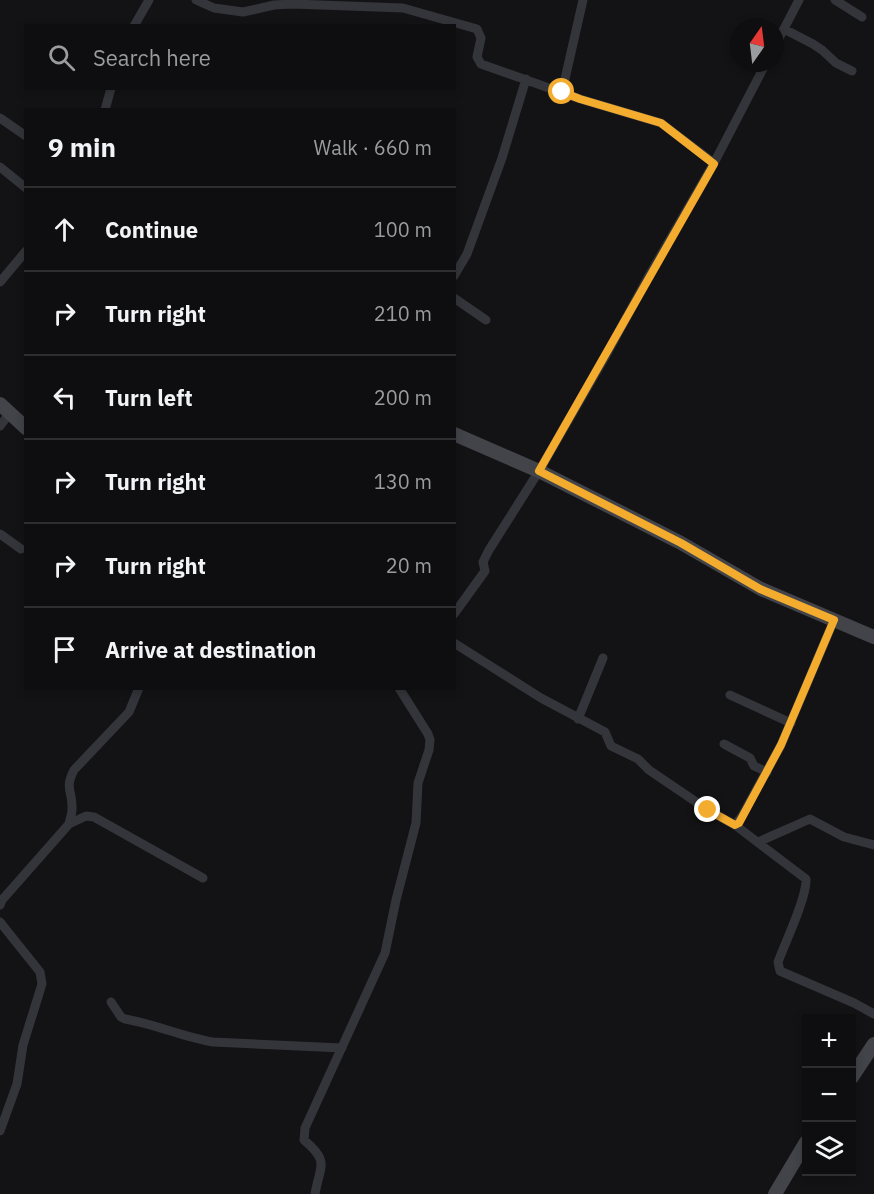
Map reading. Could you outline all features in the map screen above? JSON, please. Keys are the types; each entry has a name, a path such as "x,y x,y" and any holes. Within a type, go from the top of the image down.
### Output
{"street":[{"path":"135,24 149,0"},
{"path":"196,0 214,8 243,12 274,3 403,8 477,29 481,38 477,57 481,64 580,99 661,123 714,164"},
{"path":"562,92 583,0"},
{"path":"784,27 799,0"},
{"path":"835,0 862,16"},
{"path":"784,30 813,44 836,63 852,71"},
{"path":"456,611 485,571 483,562 489,550 539,471 714,164 761,72"},
{"path":"456,273 467,254 498,169 526,79"},
{"path":"106,108 110,90"},
{"path":"0,118 24,135"},
{"path":"0,167 24,186"},
{"path":"0,282 24,253"},
{"path":"456,299 486,320"},
{"path":"0,426 5,409 24,426"},
{"path":"456,435 539,471 681,543 760,589 874,637"},
{"path":"0,534 21,549"},
{"path":"735,825 781,745 834,620"},
{"path":"456,644 541,698 605,732 611,746 630,754 649,770 708,810 735,825 806,879 799,908 778,962 780,971 874,1014"},
{"path":"578,719 603,658"},
{"path":"69,824 73,807 68,789 74,770 129,712 139,690"},
{"path":"315,1194 322,1162 321,1156 304,1140 303,1135 385,953 416,823 418,783 429,750 428,734 400,690"},
{"path":"730,695 791,723"},
{"path":"724,744 750,758 754,766 767,772"},
{"path":"1,901 69,824 79,818 94,817 203,878"},
{"path":"758,842 810,819 844,837 874,845"},
{"path":"0,922 40,972 42,984 22,1045 16,1084 0,1131"},
{"path":"111,1002 121,1017 125,1019 213,1042 342,1048"},
{"path":"856,1071 874,1044"},
{"path":"775,1194 802,1150"}],"route":[{"path":"562,92 661,123 714,164 539,471 681,543 760,589 834,620 781,745 739,823 735,825 730,823 708,810"}]}
